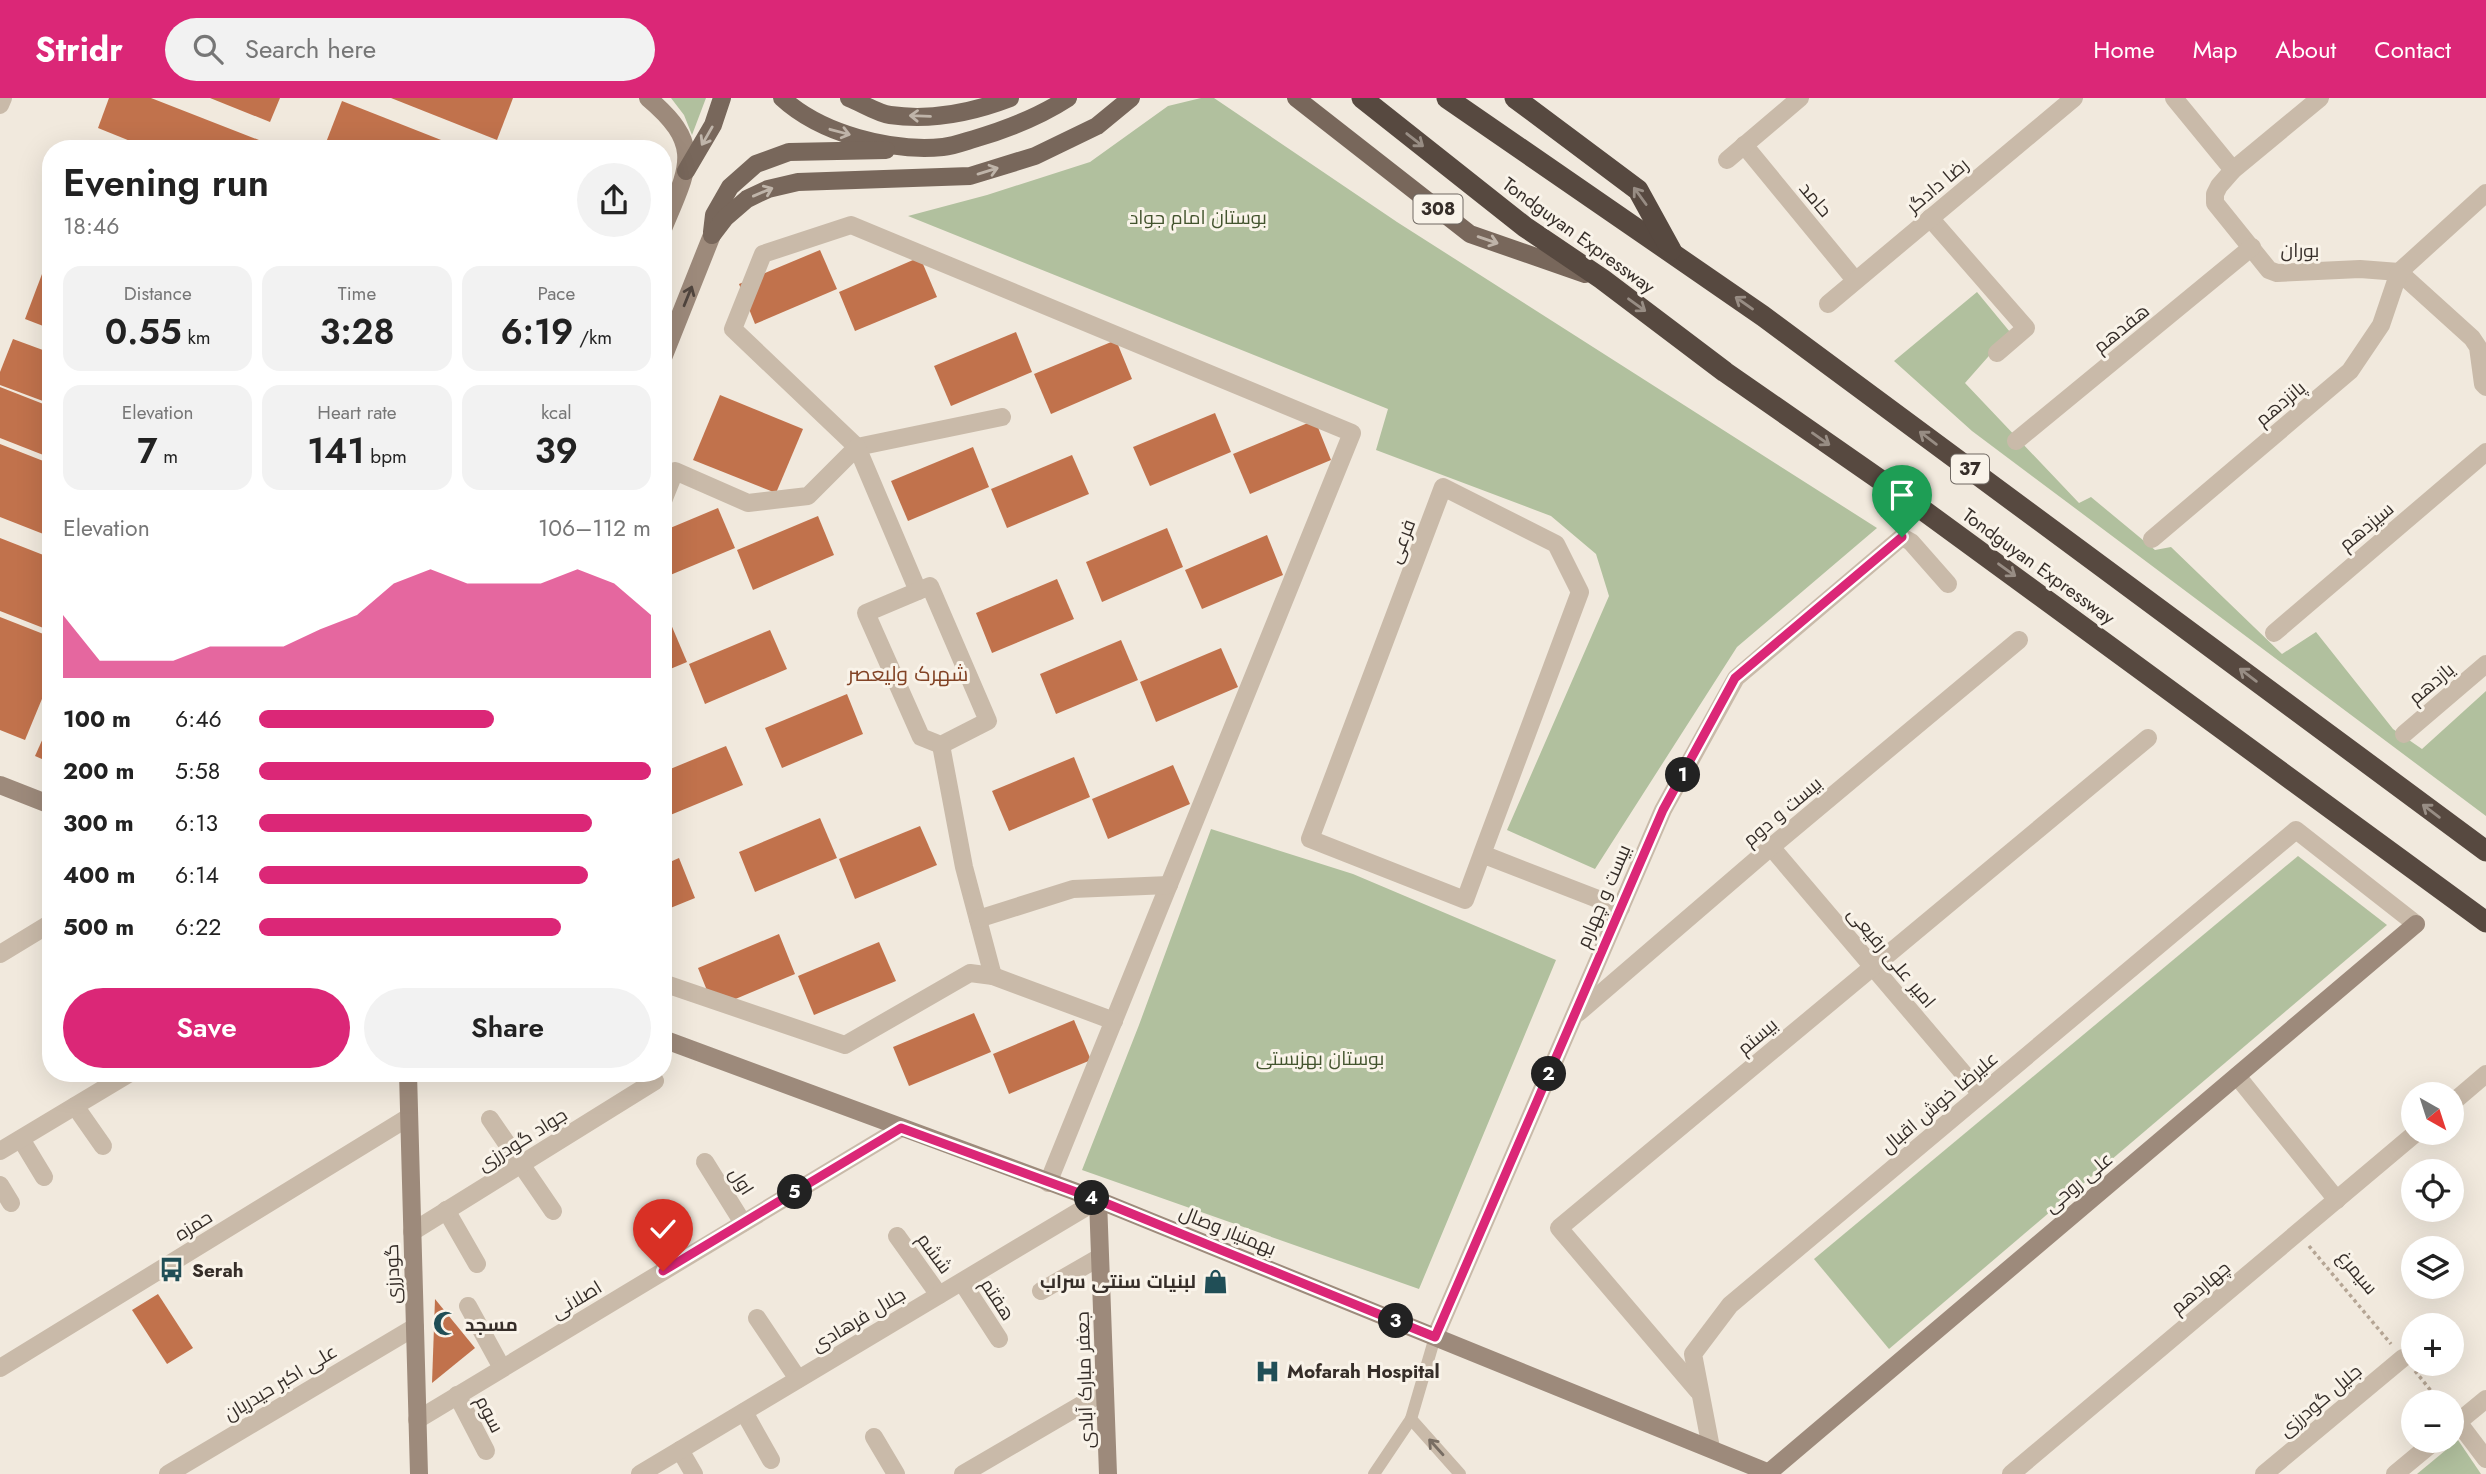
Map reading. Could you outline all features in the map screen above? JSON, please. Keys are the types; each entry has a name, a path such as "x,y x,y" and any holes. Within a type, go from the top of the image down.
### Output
{"highway":[{"name":"Tondguyan Expressway","path":"1362,98 1525,227 1602,279 1725,372 1934,517 2486,922"},
{"name":"Tondguyan Expressway","path":"1447,98 1772,323 2486,851"},
{"path":"1515,98 1638,190 1674,255"}],"main road":[{"path":"686,171 713,125 722,98"},
{"path":"782,98 827,128 874,141 916,148"},
{"path":"849,98 888,115 946,116 979,110 1010,98"},
{"path":"712,235 713,215 730,187 756,164 789,152 946,147 1030,120 1068,98"},
{"path":"712,235 725,218 747,199 768,189 798,182 970,176 1035,156 1097,126 1131,98"},
{"name":"308","path":"1296,98 1469,234 1602,279"}],"street":[{"path":"0,105 3,98"},
{"path":"648,98 677,126 684,139 686,171 672,206"},
{"path":"1727,160 1800,98"},
{"name":"رضا دادگر","path":"1828,304 2074,98"},
{"path":"2174,98 2233,170 2320,98"},
{"name":"حامد","path":"1744,145 1856,280"},
{"name":"بوران","path":"2233,170 2219,186 2215,203 2269,270 2277,273 2360,269 2399,272"},
{"path":"2485,384 2477,347 2472,338 2399,272 2486,193"},
{"path":"1930,218 2026,328 1997,353"},
{"path":"918,591 858,447 733,329 763,254 851,225 1352,433 1048,1183"},
{"path":"672,335 712,235"},
{"name":"هفدهم","path":"2016,441 2252,247"},
{"name":"پانزدهم","path":"2152,539 2350,371 2381,325 2399,272"},
{"path":"672,478 675,471 748,503 807,496 858,447 1002,417"},
{"name":"سیزدهم","path":"2274,633 2486,452"},
{"name":"فرعی","path":"1443,487 1556,544 1580,592 1482,855 1465,900 1310,839 1443,487"},
{"name":"بیست و چهارم","path":"1435,1337 1663,810 1735,678 1902,537 1911,542 1948,584"},
{"path":"930,586 988,721 942,745 921,737 866,613 930,586"},
{"name":"بیست و دوم","path":"1573,1017 2019,640"},
{"name":"یازدهم","path":"2404,734 2486,664"},
{"name":"بیستم","path":"1700,1393 1559,1228 2148,738"},
{"path":"942,745 964,867 993,976"},
{"path":"0,785 42,801"},
{"name":"علی روحی","path":"1769,1473 2416,924 2296,830"},
{"name":"علیرضا خوش اقبال","path":"1711,1448 1693,1354 1730,1305 2296,830"},
{"name":"امیر علی رفیعی","path":"1771,847 1981,1094"},
{"path":"1482,855 1621,908"},
{"path":"978,919 1073,889 1169,885"},
{"path":"0,954 42,928"},
{"path":"672,985 845,1045 970,973 993,976 1114,1021"},
{"name":"بهمنیار وصال","path":"672,1042 1098,1200 1769,1473"},
{"path":"2237,1076 2337,1200"},
{"path":"2464,1094 2485,1079"},
{"path":"0,1151 115,1082"},
{"name":"گودرزی","path":"408,1082 419,1474"},
{"name":"جواد گودرزی","path":"412,1232 653,1082"},
{"path":"75,1106 103,1146"},
{"name":"حمزه","path":"0,1368 409,1118"},
{"path":"490,1119 553,1211"},
{"name":"اصلانی","path":"417,1419 901,1128"},
{"path":"21,1139 44,1177"},
{"name":"چهاردهم","path":"2011,1474 2402,1145"},
{"name":"اول","path":"705,1162 743,1223"},
{"path":"0,1185 11,1203"},
{"name":"جعفر مبارک آبادی","path":"1098,1200 1108,1474"},
{"name":"جلال فرهادی","path":"640,1474 1098,1200"},
{"path":"446,1210 477,1264"},
{"name":"ششم","path":"897,1236 939,1295"},
{"path":"1041,1291 1100,1257"},
{"name":"هفتم","path":"962,1282 999,1339"},
{"path":"468,1306 502,1368"},
{"path":"757,1318 798,1379"},
{"name":"علی اکبر حیدریان","path":"168,1474 415,1327"},
{"name":"جلیل گودرزی","path":"2264,1474 2401,1359"},
{"path":"963,1474 1105,1391"},
{"name":"سوم","path":"457,1395 486,1451"},
{"path":"2464,1417 2486,1399"},
{"path":"744,1412 771,1460"},
{"path":"2464,1435 2486,1459"},
{"path":"874,1437 895,1474"},
{"path":"680,1450 694,1474"},
{"path":"2395,1474 2420,1453"}],"lane":[{"path":"1374,1474 1411,1419 1435,1337"},
{"path":"1411,1419 1461,1474"}],"path":[{"name":"سیمرغ","path":"2297,1232 2401,1355"},
{"name":"سیمرغ","path":"2419,1376 2431,1390"}],"green space":[{"path":"671,98 706,98 692,135 684,115"},
{"name":"بوستان امام جواد","path":"1201,98 1214,98 1397,222 1877,528 1737,647 1595,869 1507,830 1609,596 1596,554 1551,516 1376,450 1388,409 908,216 987,195 1090,162 1168,106"},
{"path":"1977,292 2010,332 1965,383 2079,503 2091,497 2155,550 2171,547 2282,654 2316,632 2393,729 2422,749 2486,691 2486,816 1972,431 1894,361"},
{"name":"بوستان بهزیستی","path":"1211,829 1353,874 1556,960 1419,1289 1082,1170"},
{"path":"2298,856 2387,925 1889,1349 1814,1259"},
{"path":"2464,1449 2481,1474 2417,1474 2442,1453 2464,1453"}],"building":[{"path":"109,98 151,98 259,140 128,140 98,128"},
{"path":"210,98 280,98 270,122"},
{"path":"391,98 513,98 497,140"},
{"path":"342,101 441,140 327,140"},
{"path":"820,250 837,289 755,324 739,284"},
{"path":"920,257 937,297 855,331 839,292"},
{"path":"42,274 42,326 25,319"},
{"path":"1016,332 1032,372 951,406 934,366"},
{"path":"13,339 42,350 42,401 0,385 0,372"},
{"path":"1116,340 1132,379 1051,414 1034,374"},
{"path":"0,387 42,403 42,454 0,438"},
{"path":"720,395 803,429 776,493 693,460"},
{"path":"1215,413 1231,452 1150,486 1133,447"},
{"path":"1315,420 1331,460 1250,494 1233,454"},
{"path":"0,444 42,460 42,533 0,517"},
{"path":"973,447 989,487 908,521 891,481"},
{"path":"1072,455 1089,494 1007,528 991,489"},
{"path":"718,508 735,548 672,574 672,527"},
{"path":"818,516 834,555 753,590 737,550"},
{"path":"1167,528 1183,567 1102,602 1086,562"},
{"path":"1267,535 1283,575 1202,609 1185,570"},
{"path":"0,538 42,554 42,627 0,611"},
{"path":"1057,579 1074,619 992,653 976,613"},
{"path":"0,617 42,633 42,699 25,740 0,730"},
{"path":"672,627 687,662 672,668"},
{"path":"770,630 787,669 705,704 689,664"},
{"path":"1121,640 1138,680 1056,714 1040,674"},
{"path":"1221,648 1238,687 1156,722 1140,682"},
{"path":"847,694 863,734 782,768 765,728"},
{"path":"42,740 42,759 35,756"},
{"path":"726,746 743,785 672,814 672,768"},
{"path":"1074,757 1090,797 1009,831 992,791"},
{"path":"1173,765 1190,804 1108,839 1092,799"},
{"path":"820,818 837,858 755,892 739,852"},
{"path":"920,826 937,865 855,899 839,859"},
{"path":"679,858 695,898 672,907 672,861"},
{"path":"779,934 795,974 714,1008 698,968"},
{"path":"879,942 896,981 814,1015 798,976"},
{"path":"974,1013 991,1052 909,1086 893,1047"},
{"path":"1074,1020 1091,1060 1009,1094 993,1054"},
{"path":"158,1294 193,1348 167,1364 132,1310"},
{"name":"مسجد","path":"435,1299 475,1348 432,1383"}],"place":[{"name":"Serah","path":"172,1270"},
{"name":"لبنیات سنتی سراب","path":"1216,1281"},
{"name":"مسجد","path":"445,1324"},
{"name":"Mofarah Hospital","path":"1267,1371"}],"district":[{"name":"شهرک ولیعصر","path":"908,674"}],"route":[{"path":"663,1271 901,1128 1098,1200 1435,1337 1663,810 1735,678 1902,537"}]}
